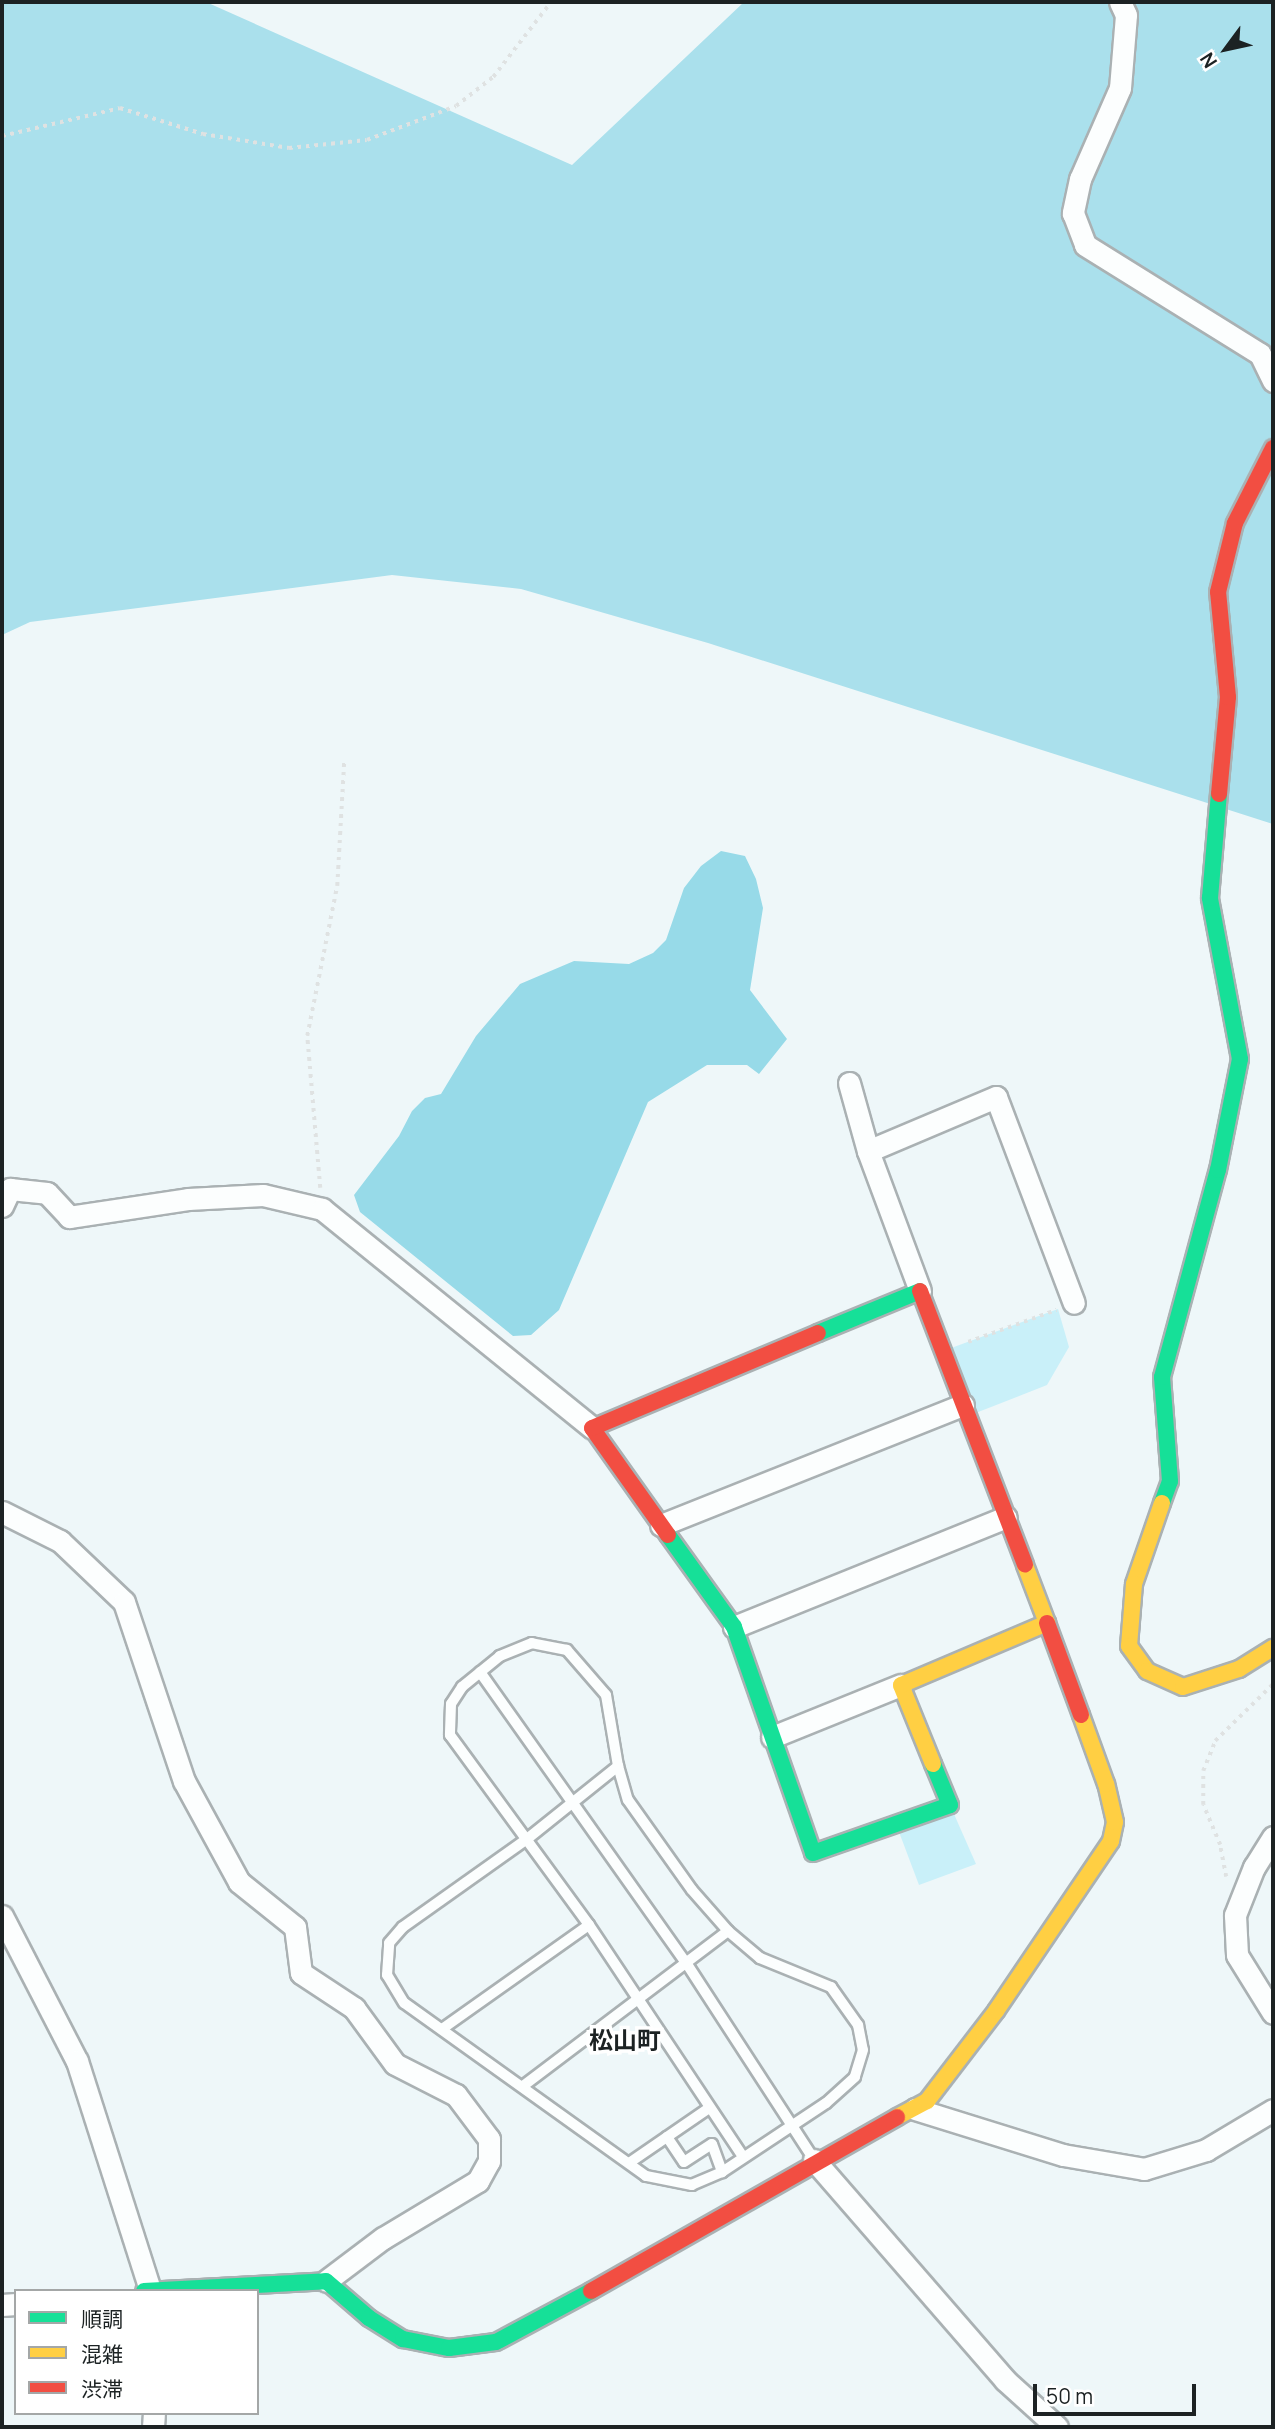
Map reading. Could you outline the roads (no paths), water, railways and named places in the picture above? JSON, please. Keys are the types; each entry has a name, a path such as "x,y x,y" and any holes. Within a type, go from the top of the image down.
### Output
{"street":[{"path":"1120,2 1126,15 1120,88 1080,179 1073,213 1085,244 1260,354 1273,381"},
{"path":"1273,448 1235,523 1217,593 1228,697 1210,898 1240,1059 1218,1170 1162,1377 1170,1481 1134,1584 1129,1646 1147,1671 1183,1687 1239,1669 1273,1648"},
{"path":"326,2281 369,2318 403,2339 449,2348 496,2342 535,2324 814,2160 927,2101 996,2011 1111,1841 1115,1822 1106,1784 868,1151 849,1083"},
{"path":"868,1151 996,1097 1074,1303"},
{"path":"2,1206 9,1189 47,1193 69,1217 188,1199 263,1195 322,1209 592,1428 734,1627 813,1853 950,1805 901,1685"},
{"path":"592,1428 920,1292"},
{"path":"661,1525 963,1405"},
{"path":"2,1512 60,1541 124,1602 184,1781 239,1882 295,1927 301,1973 354,2008 394,2064 456,2095 489,2139 489,2161 478,2181 383,2238 326,2281 170,2289"},
{"path":"734,1627 1006,1517"},
{"path":"772,1737 1046,1623"},
{"path":"1273,1837 1254,1867 1236,1915 1237,1955 1273,2012"},
{"path":"2,1916 77,2061 150,2289"},
{"path":"915,2109 1063,2155 1144,2169 1206,2150 1273,2110"},
{"path":"814,2160 1005,2380 1057,2427"}],"lane":[{"path":"618,1766 572,1800 527,1839 402,1927 389,1943 387,1975 404,2003 523,2085 646,2176 692,2185 722,2172 794,2123 855,2077 863,2050 858,2025 831,1987 760,1958 728,1931 628,1801 618,1766 606,1695 567,1650 532,1643 500,1656 480,1672 451,1704 450,1735 527,1839 589,1925 635,2000 743,2157"},
{"path":"480,1672 685,1961 794,2123 814,2160"},
{"path":"442,2029 589,1925"},
{"path":"523,2085 728,1931"},
{"path":"629,2163 709,2108"},
{"path":"667,2137 684,2162 712,2144 722,2172"}],"district":[{"name":"松山町","path":"625,2040"}]}
